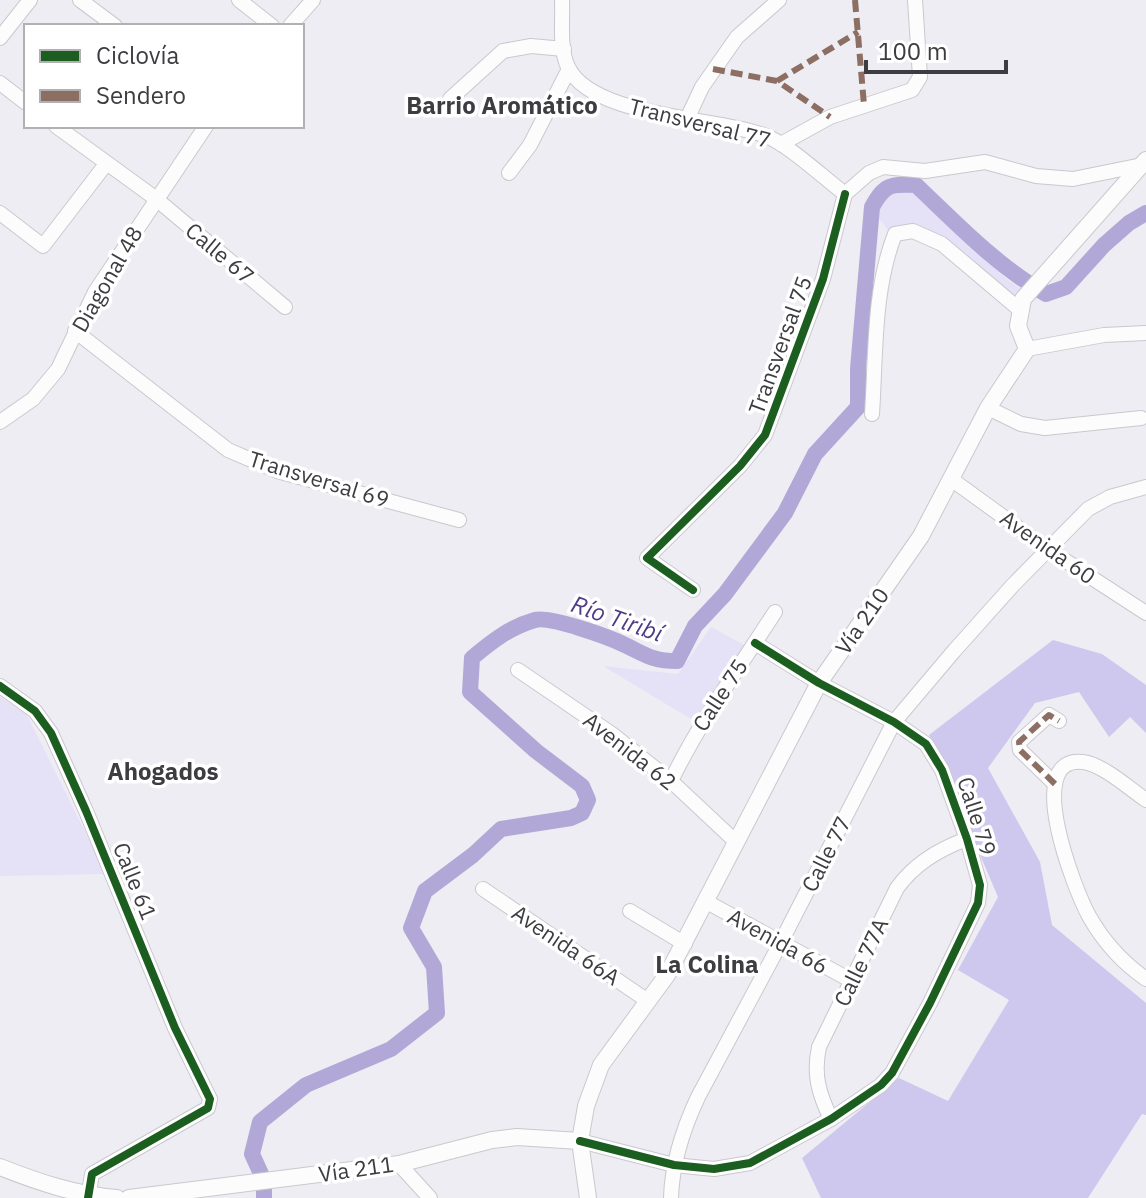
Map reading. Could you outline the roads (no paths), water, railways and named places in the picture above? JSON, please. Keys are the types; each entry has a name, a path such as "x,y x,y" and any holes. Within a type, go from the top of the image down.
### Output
{"main road":[{"path":"1027,349 1018,326 1021,304 1049,268 1144,162"},
{"name":"Vía 210","path":"588,1198 580,1141 586,1106 601,1065 685,944 735,841 819,683 921,536 988,408 1027,349"},
{"name":"Vía 211","path":"129,1198 399,1164 492,1140 517,1137 580,1141"},
{"path":"0,1167 89,1197 117,1198"}],"street":[{"path":"0,38 30,0"},
{"path":"80,0 112,24"},
{"path":"239,0 269,24"},
{"path":"292,24 313,0"},
{"path":"509,173 530,145 569,69 564,49 562,0"},
{"path":"687,119 702,87 737,37 779,0"},
{"path":"781,144 830,117 912,90 920,77 915,0"},
{"path":"450,99 503,51 531,46 564,49"},
{"name":"Transversal 77","path":"569,69 578,81 601,95 642,110 751,131 781,144 845,194"},
{"path":"0,83 24,101"},
{"name":"Calle 67","path":"59,128 155,198 285,307"},
{"name":"Diagonal 48","path":"0,422 33,399 58,369 95,292 205,128"},
{"path":"845,194 869,173 883,167 925,171 985,162 1036,176 1073,179 1144,162"},
{"path":"0,213 43,246 106,164"},
{"name":"Transversal 75","path":"693,590 647,558 740,466 765,435 823,279 845,194"},
{"path":"872,414 879,311 888,252 895,234 913,231 942,244 1021,304"},
{"name":"Transversal 69","path":"75,331 228,450 277,471 459,520"},
{"path":"1027,349 1104,335 1146,333"},
{"path":"988,408 1021,424 1045,428 1141,418"},
{"name":"Avenida 60","path":"951,479 1049,550 1146,613"},
{"name":"Calle 77","path":"671,1198 674,1165 686,1122 894,722 964,640 1088,509 1110,497 1146,487"},
{"name":"Calle 75","path":"671,781 688,746 775,612"},
{"path":"755,643 819,683"},
{"name":"Avenida 62","path":"518,670 612,734 671,781 735,841"},
{"name":"Calle 79","path":"580,1141 674,1165 714,1169 750,1163 831,1119 881,1085 903,1058 966,933 980,895 967,839 936,758 926,744 894,722 819,683"},
{"name":"Calle 61","path":"0,686 35,711 51,733 105,855 175,1028 210,1099 208,1108 93,1174 89,1197"},
{"path":"1055,784 1020,750 1019,742 1049,715 1059,721"},
{"path":"1146,800 1083,761 1068,765 1055,784 1055,815 1089,916 1116,953 1146,979"},
{"name":"Calle 77A","path":"831,1119 818,1087 816,1061 819,1047 897,888 906,876 943,848 967,839"},
{"name":"Avenida 66A","path":"483,889 648,1001"},
{"name":"Avenida 66","path":"705,901 852,981"},
{"path":"630,911 685,944"},
{"path":"399,1164 430,1198"}],"waterway":[{"name":"Río Tiribí","path":"262,1176 252,1154 260,1122 306,1085 391,1049 437,1013 434,967 411,928 425,891 473,855 501,829 571,818 582,813 588,800 582,786 536,751 470,692 472,658 509,631 535,620 543,620 566,624 617,641 656,659 677,661 695,626 725,594 785,513 815,454 858,407 858,369 872,207 881,194 894,185 916,185 994,257 1046,294 1066,287 1104,245 1146,213"},
{"name":"Río Tiribí","path":"264,1186 264,1198"}],"district":[{"name":"Barrio Aromático","path":"502,106"},
{"name":"Ahogados","path":"163,772"},
{"name":"La Colina","path":"707,965"}]}
